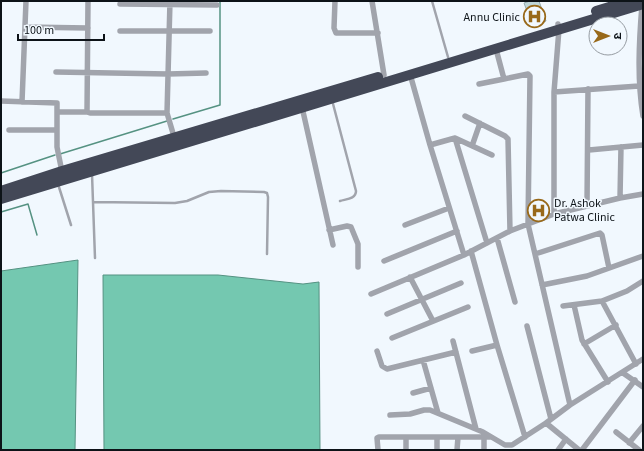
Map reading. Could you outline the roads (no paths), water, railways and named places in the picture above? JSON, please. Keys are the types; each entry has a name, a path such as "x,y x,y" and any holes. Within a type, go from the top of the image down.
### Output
{"highway":[{"path":"1,198 61,177 176,141 304,104 331,98 496,49 559,27 599,6 629,1"},
{"path":"304,104 384,75 642,4"},
{"path":"1,191 92,171 176,141"}],"street":[{"path":"22,102 26,1"},
{"path":"87,112 88,1"},
{"path":"335,1 334,28 336,32 378,33"},
{"path":"372,1 384,75"},
{"path":"170,2 167,113 176,141"},
{"path":"120,4 170,2 217,5"},
{"path":"642,4 641,74 639,86 643,116"},
{"path":"25,27 88,28"},
{"path":"554,214 554,92 559,27"},
{"path":"120,31 210,31"},
{"path":"496,49 504,79"},
{"path":"56,72 168,74 206,73"},
{"path":"410,74 464,255"},
{"path":"479,84 528,74 530,76 528,224 570,405"},
{"path":"554,92 639,86"},
{"path":"587,205 589,150 588,89"},
{"path":"1,101 56,102 58,104 58,147 61,177"},
{"path":"304,104 333,246"},
{"path":"58,112 167,113"},
{"path":"465,116 507,136 509,140 510,231"},
{"path":"472,146 480,123"},
{"path":"10,130 58,130"},
{"path":"430,145 455,138 492,155"},
{"path":"455,138 487,243"},
{"path":"589,150 643,145"},
{"path":"620,198 621,147"},
{"path":"371,294 464,255 510,231 554,214 587,205 643,194"},
{"path":"405,225 449,208"},
{"path":"329,230 347,226 351,227 358,244 358,266"},
{"path":"384,261 457,231"},
{"path":"535,254 600,233 602,235 609,268"},
{"path":"497,238 515,302"},
{"path":"471,251 497,345 525,437"},
{"path":"542,285 587,276 643,256"},
{"path":"410,277 433,321"},
{"path":"563,306 602,301 627,291 643,281"},
{"path":"387,314 461,284"},
{"path":"602,301 636,364"},
{"path":"574,305 584,344 608,382"},
{"path":"392,338 468,307"},
{"path":"584,344 616,325"},
{"path":"527,326 549,421 566,439 580,450 635,380"},
{"path":"453,342 476,429"},
{"path":"472,351 497,345"},
{"path":"377,351 382,366 386,369 456,352"},
{"path":"390,414 410,414 426,410 438,413 476,429 491,437 504,447 512,445 525,437 570,405 643,359"},
{"path":"423,360 438,413"},
{"path":"623,372 643,387"},
{"path":"413,393 431,388"},
{"path":"629,443 643,426"},
{"path":"616,432 639,450"},
{"path":"378,450 376,441 378,437 491,437"},
{"path":"406,437 406,450"},
{"path":"437,437 437,450"},
{"path":"458,437 458,450"},
{"path":"484,437 484,450"},
{"path":"558,450 566,439"}],"lane":[{"path":"432,1 448,57"},
{"path":"331,98 356,191 354,197 340,201"},
{"path":"92,171 95,258"},
{"path":"61,177 71,225"},
{"path":"93,202 175,203 188,201 208,192 264,192 268,197 267,254"}],"waterway":[{"path":"173,119 220,105 220,1"},
{"path":"60,154 167,121"},
{"path":"1,173 55,155"},
{"path":"1,212 28,204 37,235"}],"place":[{"name":"Annu Clinic","path":"535,17"},
{"name":"Dr. Ashok Patwa Clinic","path":"539,210"}]}
